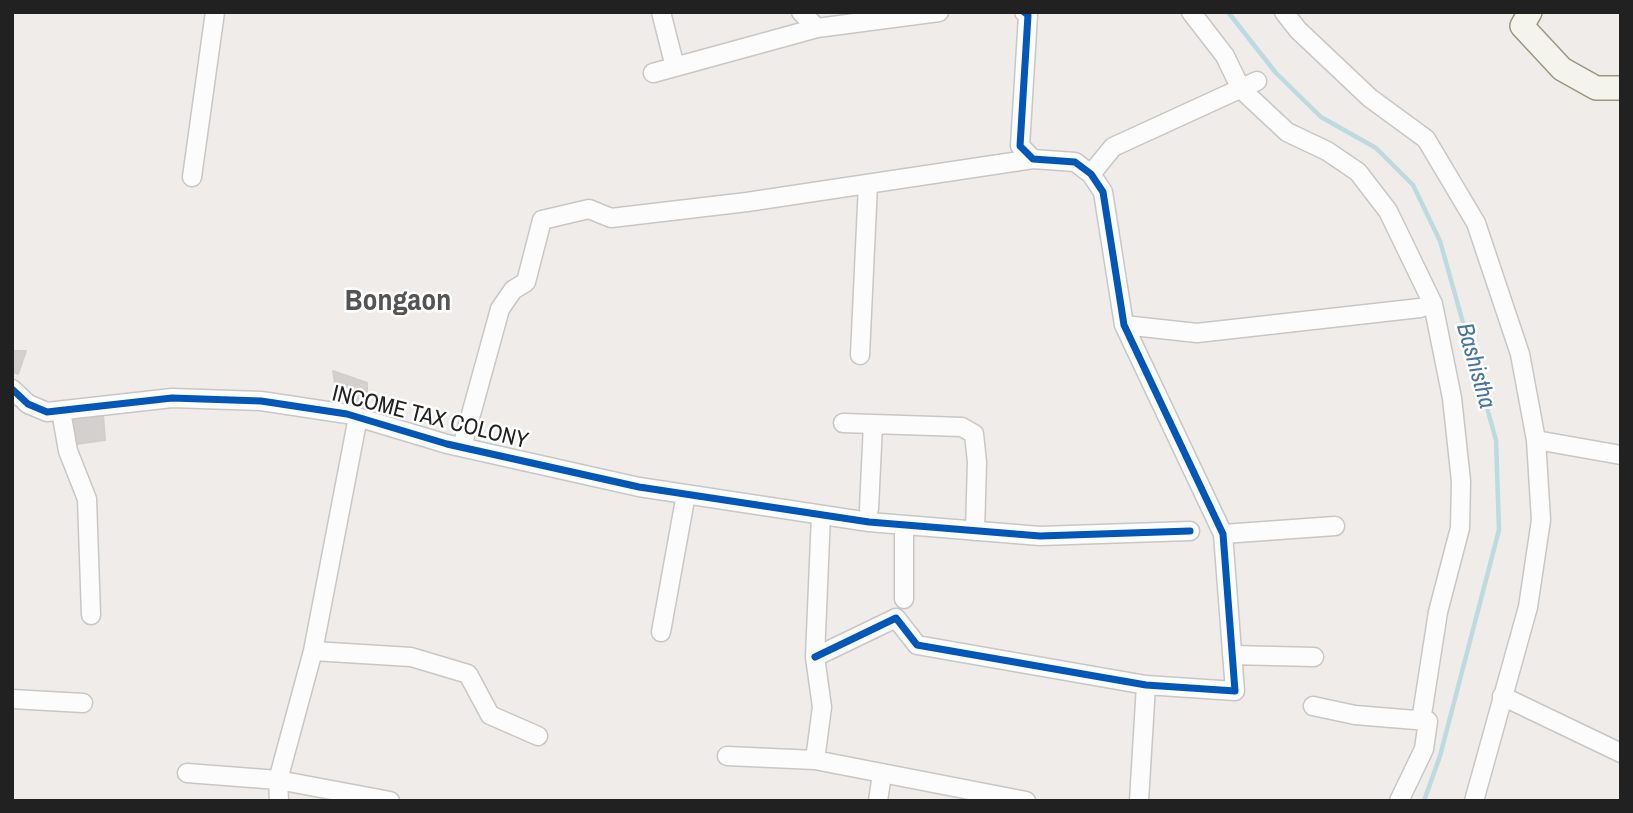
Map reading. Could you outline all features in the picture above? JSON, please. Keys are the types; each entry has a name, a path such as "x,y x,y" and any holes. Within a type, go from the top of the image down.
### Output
{"street":[{"path":"192,177 215,12"},
{"path":"661,12 676,67"},
{"path":"801,12 817,28"},
{"path":"653,73 817,28 939,12"},
{"path":"1191,12 1287,132 1327,151 1359,172 1388,211 1433,304 1452,398 1461,481 1460,528 1438,612 1421,720"},
{"path":"1284,12 1297,30 1370,98 1426,139 1476,223 1520,354 1536,440 1541,520 1528,607 1474,801"},
{"path":"1530,12 1522,26 1562,69 1596,88 1621,88"},
{"path":"1028,13 1020,146 1033,159"},
{"path":"1091,174 1113,147 1249,85"},
{"path":"462,447 500,309 513,290 526,282 542,220 589,209 611,218 1033,159 1075,162 1091,174 1103,192 1124,325 1223,534 1235,691 1146,685 917,645 897,618 815,657"},
{"path":"860,355 868,184"},
{"path":"1124,325 1197,333 1433,304"},
{"name":"INCOME TAX COLONY","path":"12,389 28,404 47,411 172,398 261,401 358,417 462,447 686,494 821,515 1040,536 1190,531"},
{"path":"61,411 68,451 87,499 91,615"},
{"path":"279,801 278,780 313,651 358,417"},
{"path":"843,423 962,427 974,434 977,462 975,531"},
{"path":"869,509 873,424"},
{"path":"1536,440 1621,455"},
{"path":"662,632 686,494"},
{"path":"815,760 822,707 815,657 821,515"},
{"path":"904,525 904,599"},
{"path":"1223,534 1335,526"},
{"path":"313,651 411,657 468,674 490,715 538,736"},
{"path":"1232,655 1314,657"},
{"path":"1139,801 1146,685"},
{"path":"1502,696 1621,753"},
{"path":"12,699 83,703"},
{"path":"1312,706 1355,715 1428,721 1424,749 1399,801"},
{"path":"727,756 815,760 1026,801"},
{"path":"187,773 278,780 390,801"},
{"path":"878,801 882,774"}],"building":[{"path":"12,351 26,351 18,374 12,371"},
{"path":"333,371 367,383 367,408 338,400"},
{"path":"103,415 105,440 76,444 72,419"}],"waterway":[{"name":"Bashistha","path":"1228,12 1276,73 1321,117 1376,148 1413,185 1440,241 1496,440 1499,530 1440,756 1424,801"}],"cycle path":[{"path":"815,657 896,618 917,645 1146,685 1235,691 1223,534 1124,325 1103,192 1091,174 1075,162 1033,159 1020,146 1028,15 1024,12"},
{"path":"12,389 28,404 47,412 172,398 261,401 347,414 447,444 639,487 869,522 1040,536 1190,531"}],"district":[{"name":"Bongaon","path":"398,302"}]}
